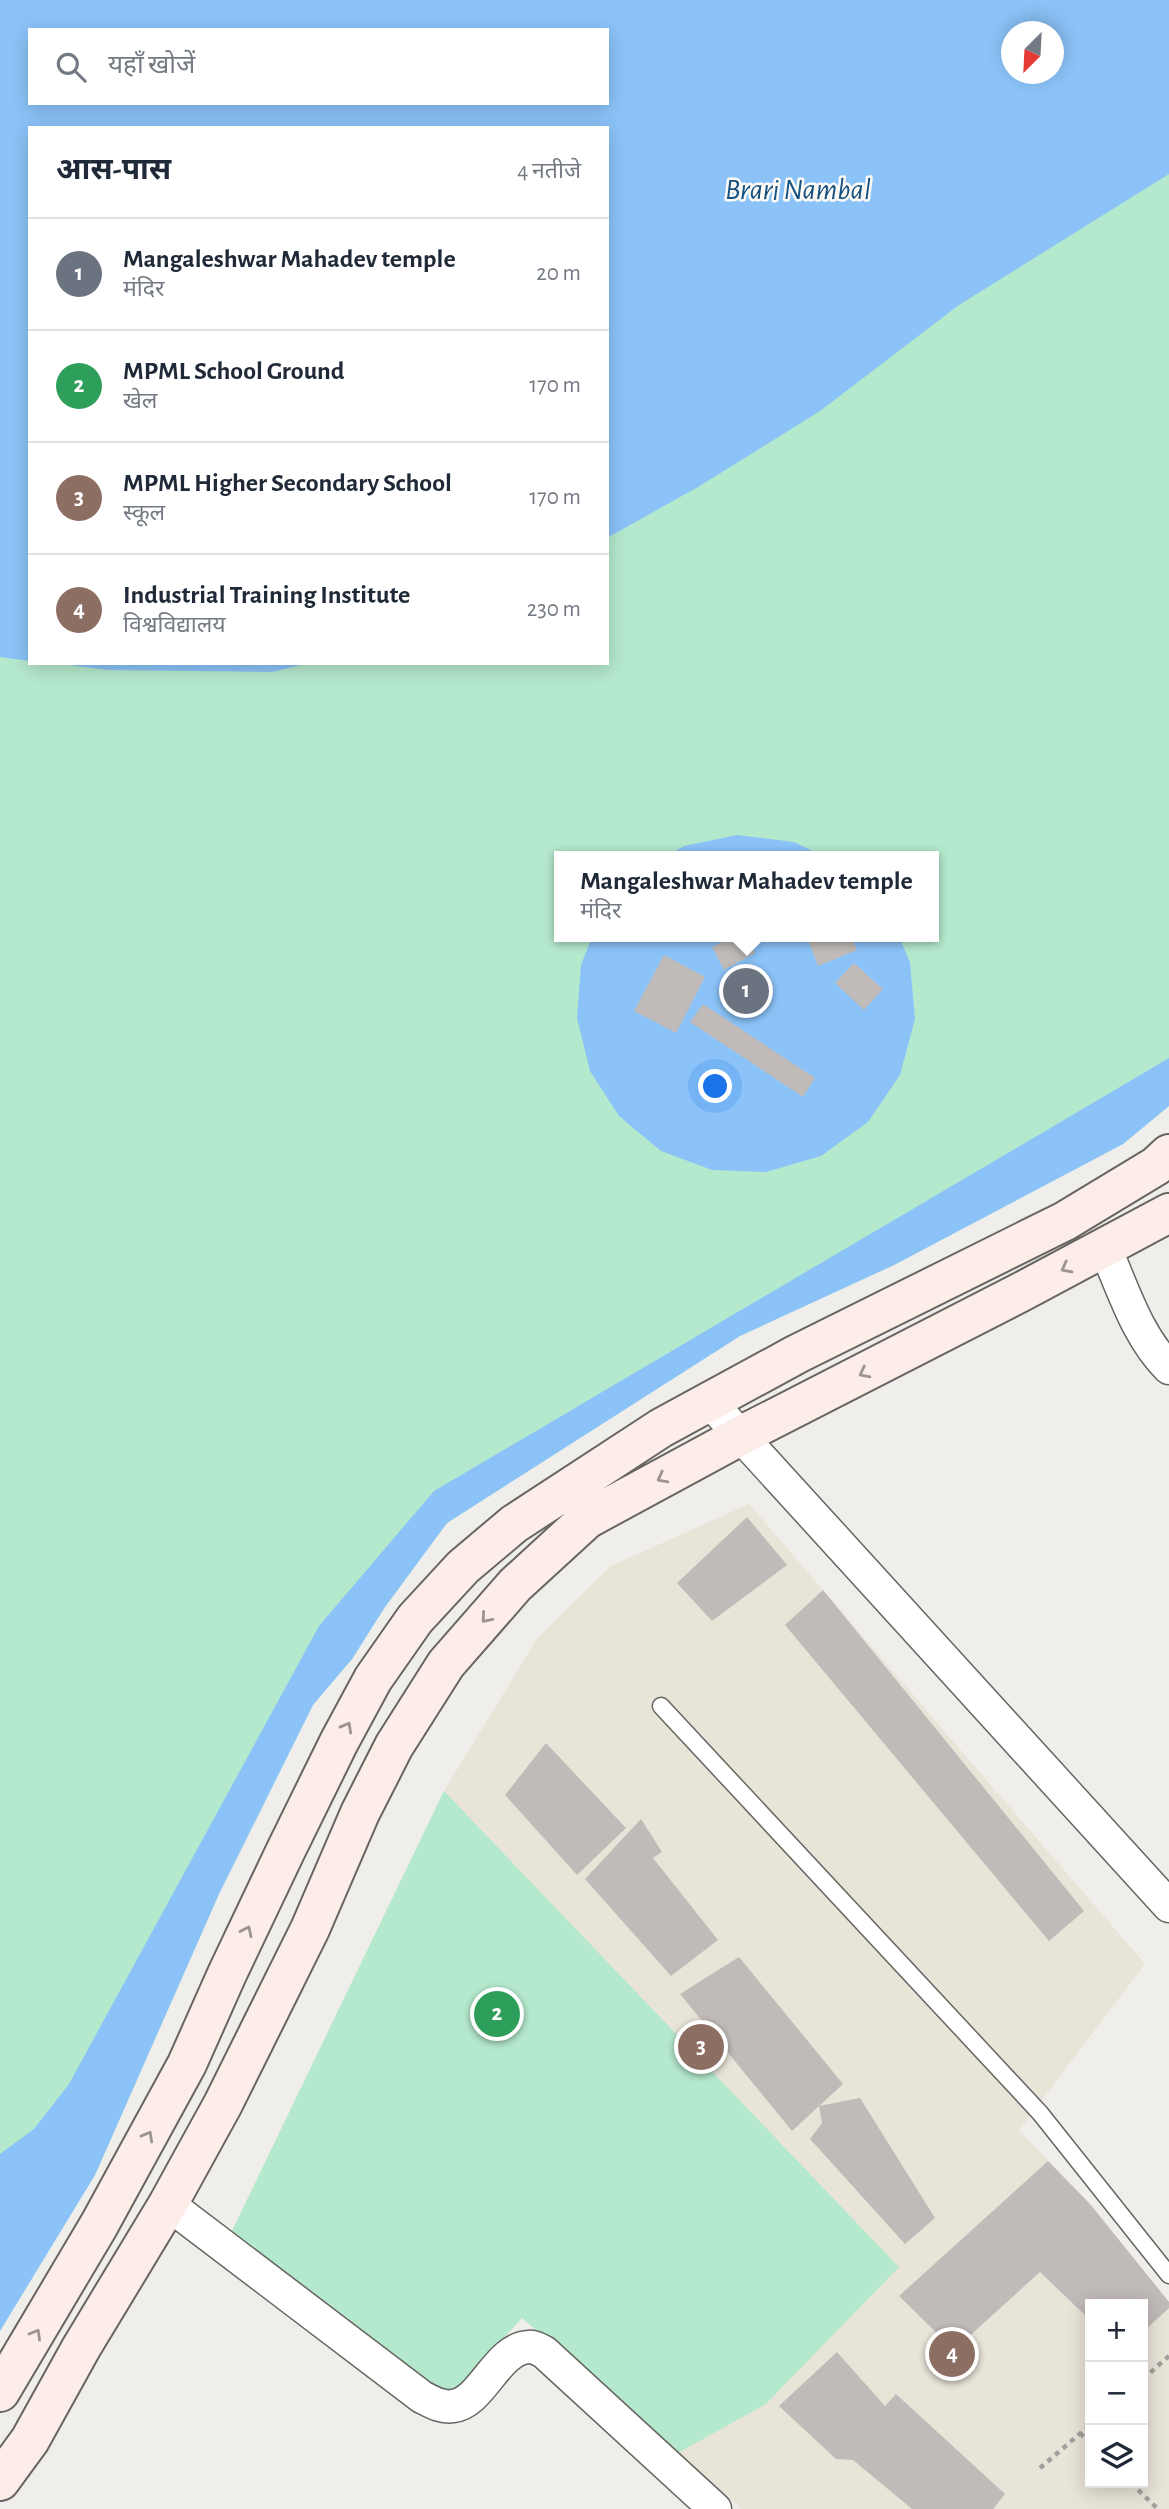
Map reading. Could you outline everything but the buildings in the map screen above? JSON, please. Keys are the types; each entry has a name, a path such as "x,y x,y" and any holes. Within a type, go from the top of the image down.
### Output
{"street":[{"path":"0,2392 92,2236 187,2064 232,1962 339,1742 373,1679 415,1619 463,1567 514,1524 661,1428 797,1354 1065,1221 1156,1166 1169,1154"},
{"path":"0,2481 30,2440 81,2348 168,2204 223,2104 394,1746 446,1664 515,1585 587,1519 742,1435 1169,1213"},
{"path":"1105,1248 1141,1331 1158,1358 1169,1368"},
{"path":"709,1401 1169,1906"},
{"path":"168,2204 422,2397 440,2406 455,2406 466,2400 512,2353 529,2346 544,2352 715,2509"}],"lane":[{"path":"661,1706 1040,2113 1169,2276"}],"path":[{"path":"1148,2375 1169,2356"},
{"path":"1040,2468 1085,2429"},
{"path":"1080,2433 1085,2438"},
{"path":"1136,2488 1158,2509"}],"shaded area":[{"path":"749,1504 1145,1964 1019,2130 1090,2204 1169,2302 1169,2509 742,2509 523,2318 229,2237 444,1791 538,1637 611,1566"}],"green space":[{"path":"0,0 1169,0 1169,1106 1123,1144 894,1265 740,1336 447,1523 385,1607 352,1659 313,1705 219,1894 95,2175 0,2331"},
{"path":"444,1791 899,2267 766,2404 678,2453 522,2318 457,2391 442,2396 229,2237"}],"water":[{"name":"Brari Nambal","path":"0,0 1169,0 1169,174 959,305 820,411 698,487 609,537 609,126 28,126 28,661 0,657"},
{"path":"68,665 302,665 272,672 108,670"},
{"path":"737,835 794,842 813,851 676,851 684,846"},
{"path":"590,942 901,942 910,962 915,1019 900,1075 868,1122 821,1156 766,1172 712,1170 661,1151 619,1116 590,1071 577,1018 581,965"},
{"path":"1169,1058 1169,1106 1123,1144 894,1265 740,1336 447,1523 385,1607 352,1659 313,1705 219,1894 95,2175 0,2331 0,2154 34,2129 69,2084 319,1626 434,1491"}],"place":[{"name":"Mangaleshwar Mahadev temple","path":"746,991"},
{"name":"MPML School Ground","path":"497,2014"},
{"name":"MPML Higher Secondary School","path":"701,2047"},
{"name":"Industrial Training Institute","path":"952,2354"}]}
